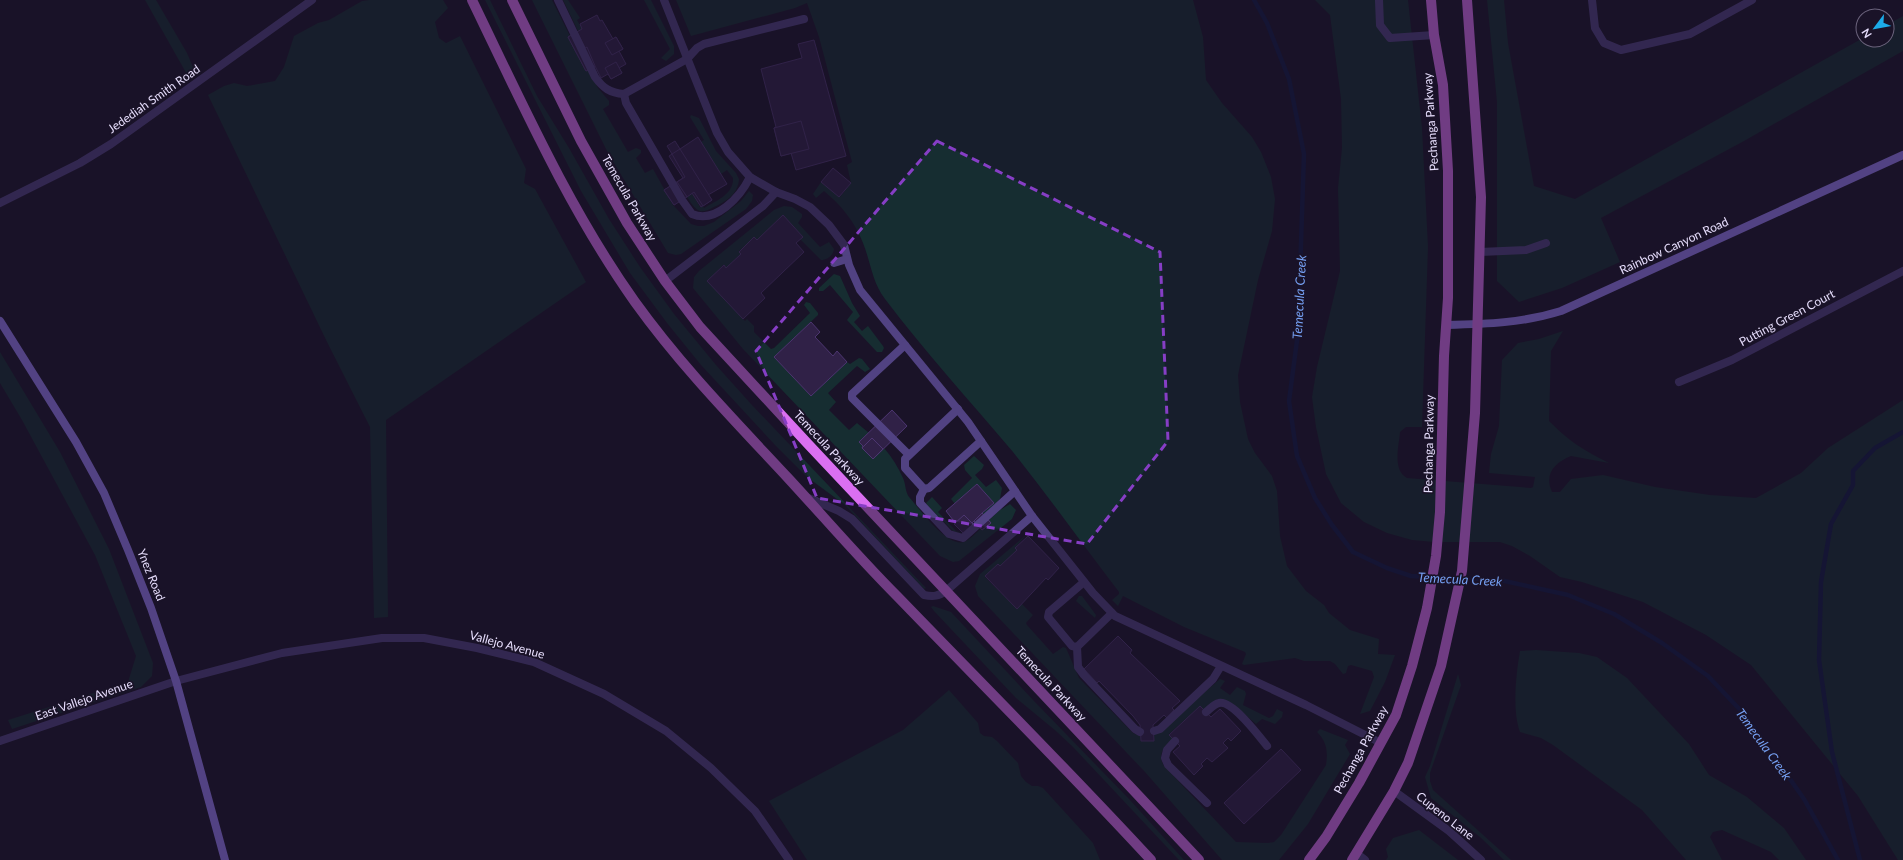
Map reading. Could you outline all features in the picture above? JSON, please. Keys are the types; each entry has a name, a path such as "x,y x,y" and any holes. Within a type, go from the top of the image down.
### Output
{"main road":[{"path":"472,0 550,160 599,247 635,301 704,389 894,594 1047,750 1151,860"},
{"name":"Temecula Parkway","path":"512,0 581,141 627,223 665,281 700,326 742,373 1199,860"},
{"name":"Pechanga Parkway","path":"1309,860 1326,838 1356,789 1396,715 1412,666 1427,608 1436,556 1442,462 1448,170 1443,85 1434,35 1431,0"},
{"path":"1354,856 1394,791 1408,763 1441,666 1462,570 1475,413 1481,197 1467,0"},
{"name":"Rainbow Canyon Road","path":"1446,325 1506,323 1537,318 1561,311 1903,155"},
{"name":"Ynez Road","path":"0,321 76,442 104,493 151,608 176,681 225,860"}],"street":[{"name":"Jedediah Smith Road","path":"0,203 80,163 111,144 312,0"},
{"path":"558,0 595,78 608,90 614,93 624,94 687,60 697,48 704,44 804,20"},
{"path":"664,0 717,133 728,152 750,177 776,192 795,199 810,207 829,225 844,245 847,259 860,290 958,409 1032,516 1084,582 1112,613 1115,616 1306,705 1381,743"},
{"path":"1379,0 1380,25 1390,38 1434,35"},
{"path":"1592,0 1594,28 1604,43 1621,50 1690,34 1752,0"},
{"path":"624,94 626,103 685,205 692,214 700,217 713,214 731,203 741,194 750,177"},
{"path":"665,281 763,206 776,192"},
{"path":"1480,252 1526,250 1546,243"},
{"path":"834,263 847,259"},
{"name":"Putting Green Court","path":"1679,382 1732,360 1903,271"},
{"path":"905,345 852,394 852,398 909,455"},
{"path":"924,489 905,468 905,459 958,409"},
{"path":"981,441 929,488 924,489 920,497 920,503 949,534 963,538 1015,491"},
{"path":"805,497 839,511 852,519 924,595 933,597 946,591 1032,516"},
{"path":"1077,647 1072,646 1048,617 1049,612 1084,582"},
{"path":"1112,613 1077,647 1078,667 1135,729 1140,732"},
{"name":"Vallejo Avenue","path":"176,681 282,653 382,638 424,638 477,648 534,662 604,694 666,731 711,768 755,811 789,860"},
{"path":"1154,731 1160,729 1213,679 1221,666"},
{"name":"East Vallejo Avenue","path":"0,740 176,681"},
{"path":"1206,712 1215,704 1220,702 1226,704 1238,714 1267,746"},
{"path":"1175,741 1167,750 1164,758 1168,765 1207,803"},
{"name":"Cupeno Lane","path":"1394,791 1449,831 1481,860"},
{"path":"1354,856 1365,860"}],"highlighted area":[{"path":"937,141 1160,252 1168,441 1087,544 817,498 756,351"}],"green space":[{"path":"145,0 156,0 187,53 196,74 189,78"},
{"path":"443,0 448,8 435,22 439,38 446,43 460,36 526,169 524,183 535,189 586,282 386,420 388,617 374,618 370,427 328,344 208,95 224,86 234,83 247,86 275,81 284,67 294,36 318,23 329,20 362,1"},
{"path":"485,0 490,0 537,96 569,148 609,219 640,267 674,314 716,365 751,404 926,588 924,589 918,583 845,505 807,477 775,445 701,365 667,323 630,273 581,191"},
{"path":"532,0 552,0 570,36 568,37 586,71 588,70 598,88 609,101 609,105 603,109 628,152 636,148 641,150 641,153 636,158 645,173 653,169 673,205 691,224 704,226 714,222 741,201 749,191 753,195 752,201 746,209 681,254 676,255 668,253 608,153"},
{"path":"563,0 568,0 580,18 577,20 582,29 578,31"},
{"path":"644,0 651,0 674,46 674,54 666,61 661,58 670,49"},
{"path":"676,0 1193,0 1203,37 1206,80 1222,103 1252,137 1261,152 1271,177 1275,199 1272,231 1258,280 1238,375 1240,402 1248,439 1255,453 1272,476 1277,491 1280,536 1287,566 1306,591 1324,605 1329,613 1350,630 1379,639 1378,654 1395,655 1385,682 1370,711 1360,714 1374,677 1372,671 1351,665 1348,666 1346,673 1343,674 1335,664 1330,661 1304,661 1295,658 1244,665 1242,664 1246,654 1245,652 1184,627 1123,596 1118,606 1112,600 1119,594 1119,592 1053,504 1013,452 900,319 885,299 874,279 860,235 847,214 824,191 816,198 813,194 821,182 840,197 851,183 847,165 852,162 819,37 807,3 795,8 691,36"},
{"path":"1315,0 1408,0 1422,128 1428,247 1422,427 1406,427 1400,432 1398,451 1399,469 1407,478 1533,487 1535,477 1489,473 1491,454 1499,426 1502,360 1518,343 1539,339 1563,331 1551,351 1549,421 1577,445 1609,463 1571,456 1565,459 1555,466 1550,475 1549,480 1552,492 1560,492 1571,479 1603,475 1655,487 1710,495 1756,498 1801,473 1828,448 1903,400 1903,860 1898,860 1858,796 1751,665 1706,635 1643,602 1582,582 1560,577 1530,556 1512,546 1500,542 1434,542 1412,540 1387,533 1364,522 1341,503 1326,474 1316,427 1312,397 1317,367 1340,271 1338,188 1342,148 1341,99 1330,15"},
{"path":"1487,0 1504,0 1508,43 1534,186 1575,199 1855,42 1855,48 1895,48 1895,20 1903,16 1903,51 1744,141 1601,218 1620,262 1562,288 1519,302 1497,281 1497,102"},
{"path":"691,115 699,118 716,151 736,173 739,179 736,189 730,197 717,206 703,211 696,209 687,197 692,193 700,207 703,206 704,208 719,200 727,193 733,184 733,178 727,170 721,174 701,142 704,140 690,117"},
{"path":"784,206 792,207 802,214 802,217 798,223 820,247 829,242 834,249 831,256 821,260 800,239 803,237 783,215 757,240 754,238 739,251 741,254 726,268 723,265 708,281 745,321 747,319 754,326 754,332 771,349 774,348 810,313 804,305 806,302 810,303 818,315 774,357 811,396 847,362 850,364 859,358 862,359 870,369 865,372 857,366 828,393 836,402 829,410 849,430 857,423 869,433 859,442 863,446 862,448 873,459 884,448 899,470 909,497 926,518 949,539 957,542 964,542 971,538 981,528 983,530 990,523 989,520 1000,510 1010,504 1016,510 1012,519 959,561 953,562 940,556 743,349 693,288 694,277 699,271 774,210"},
{"path":"834,274 840,276 852,303 860,316 854,322 862,331 868,326 883,346 884,348 882,352 877,352 847,320 853,312 830,285 823,291 819,291 819,288"},
{"path":"0,352 60,452 109,549 153,663 152,676 141,687 12,729 8,720 128,682 136,656 95,555 22,420 0,383"},
{"path":"974,456 984,465 975,475 986,487 996,480 1002,488 1000,499 984,515 982,513 994,503 977,484 955,504 951,499 972,478 965,470 964,465"},
{"path":"932,497 942,508 938,512 956,531 964,534 953,531 928,506 926,503"},
{"path":"1026,535 1015,548 1017,550 1000,566 998,564 985,577 1017,609 1022,604 1033,615 1026,623 1027,625 1053,654 1063,647 1066,648 1079,678 1133,733 1140,736 1141,741 1154,741 1154,735 1220,679 1225,681 1220,688 1230,695 1237,687 1245,691 1246,694 1243,705 1269,718 1273,716 1277,709 1283,712 1282,717 1275,724 1262,719 1256,724 1233,704 1217,699 1204,710 1200,706 1169,734 1173,738 1162,751 1161,758 1164,766 1236,842 1268,843 1274,842 1281,835 1326,765 1327,756 1325,743 1317,732 1320,729 1348,740 1345,745 1350,754 1308,824 1279,860 1222,860 1145,772 978,596 975,586 980,574"},
{"path":"1079,596 1082,596 1096,615 1095,618 1076,601"},
{"path":"933,606 951,612 1034,701 1130,800 1184,860 1179,860 1073,747 1016,698 934,611 931,607"},
{"path":"1536,650 1579,653 1597,657 1627,678 1689,744 1709,775 1747,797 1784,828 1806,860 1779,860 1771,852 1722,830 1713,832 1710,837 1722,860 1686,860 1642,810 1553,745 1541,738 1520,732 1515,703 1520,651"},
{"path":"1458,674 1461,685 1430,773 1430,781 1433,790 1511,860 1504,860 1480,837 1431,798 1425,777 1430,766"},
{"path":"949,690 978,723 980,733 984,736 992,737 1018,763 1021,776 1026,782 1032,786 1043,788 1093,843 1100,860 807,860 769,801 903,730"},
{"path":"1419,830 1458,860 1386,860 1388,857 1386,849 1393,838"}],"building":[{"path":"597,15 600,21 602,20 613,39 616,37 623,49 619,51 626,64 619,68 622,73 611,79 608,74 601,78 595,66 586,71 568,37 582,29 580,24"},
{"path":"577,32 585,48 587,47 595,66 586,71 568,37"},
{"path":"616,37 623,49 612,55 605,43"},
{"path":"814,40 846,156 796,170 791,153 781,156 774,128 776,127 761,69 802,58 798,44"},
{"path":"616,62 622,73 611,79 605,68"},
{"path":"801,121 809,149 781,156 774,128"},
{"path":"698,137 727,184 708,195 712,200 701,207 692,193 674,205 664,190 683,178 669,156 672,154 667,146 675,141 680,149"},
{"path":"680,149 712,200 703,206 694,192 687,197 677,182 685,177 672,154"},
{"path":"833,168 851,183 839,197 821,182"},
{"path":"677,182 687,197 674,205 664,190"},
{"path":"783,215 803,237 796,243 804,252 761,293 765,298 743,319 707,281 724,265 726,268 741,254 739,252 754,237 757,240"},
{"path":"811,322 820,332 815,337 833,356 837,351 847,362 811,396 774,357"},
{"path":"892,410 907,426 873,459 862,448 863,446 859,442"},
{"path":"872,438 883,449 873,459 862,448"},
{"path":"977,484 994,503 982,513 991,523 982,530 974,521 972,523 974,525 964,534 946,511"},
{"path":"982,513 991,523 982,530 974,521"},
{"path":"964,515 974,525 964,534 954,524"},
{"path":"1028,536 1059,568 1048,580 1046,578 1017,609 985,576 998,564 1000,566 1017,550 1015,548"},
{"path":"1118,636 1132,650 1130,653 1180,701 1172,708 1174,710 1167,718 1164,715 1153,725 1154,741 1141,741 1140,725 1133,716 1099,681 1097,683 1084,669"},
{"path":"1200,706 1211,717 1220,709 1241,731 1231,741 1228,738 1223,743 1228,748 1212,762 1207,758 1201,764 1203,766 1194,775 1173,752 1180,746 1169,735"},
{"path":"1281,749 1301,770 1244,824 1224,803"}],"waterway":[{"name":"Temecula Creek","path":"1254,0 1267,23 1289,79 1304,154 1298,333 1289,401 1297,456 1315,498 1332,525 1353,552 1387,568 1411,576 1500,580 1568,595 1614,614 1662,643 1708,676 1745,715 1804,799 1838,860"},
{"path":"1860,860 1832,752 1819,660 1821,582 1831,524 1853,485 1853,471 1875,448 1903,432"}]}
